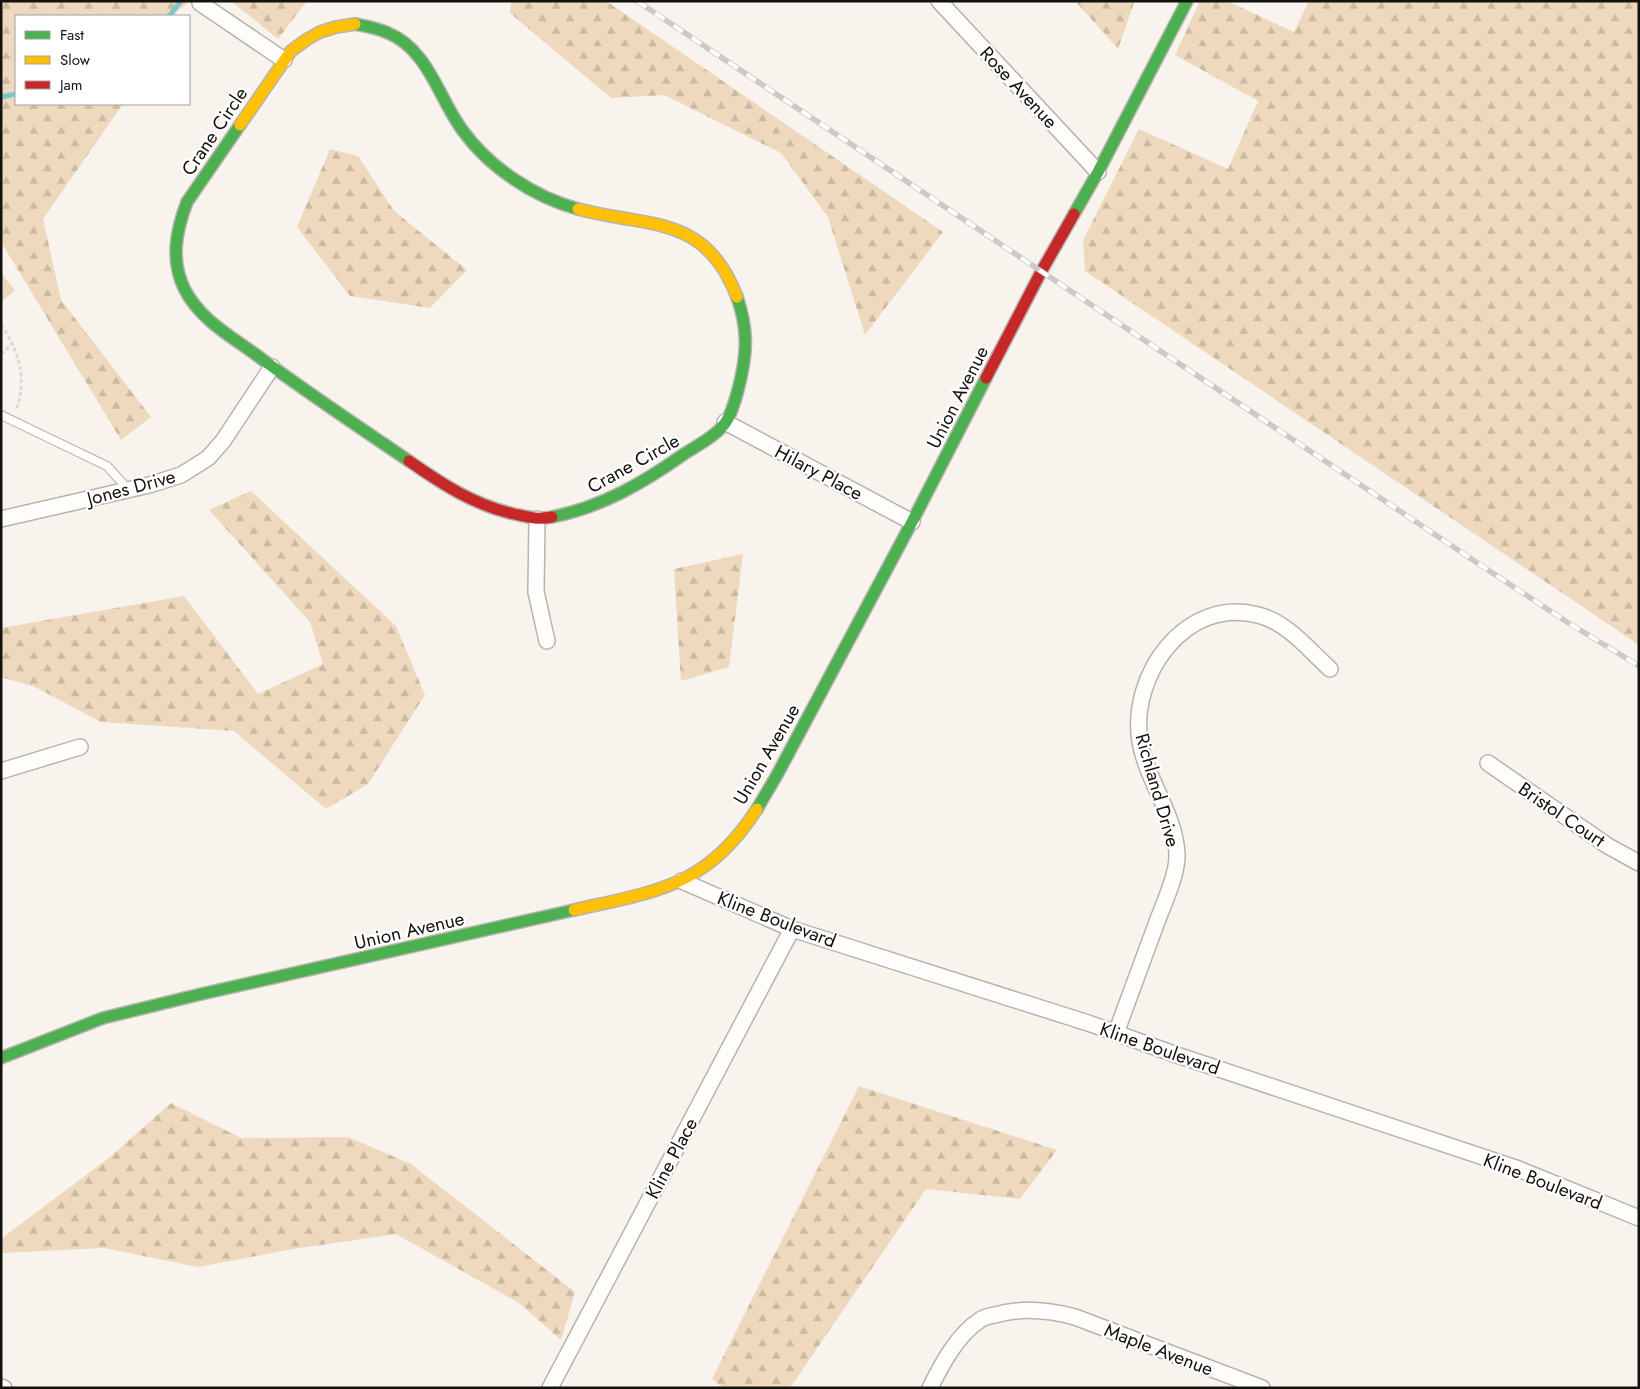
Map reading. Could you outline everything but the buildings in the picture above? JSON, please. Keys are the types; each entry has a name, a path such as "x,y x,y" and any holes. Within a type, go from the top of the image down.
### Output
{"main road":[{"name":"Union Avenue","path":"1,1058 103,1018 197,995 620,901 665,888 698,872 716,858 732,843 760,804 912,522 1041,272 1098,172 1187,1"},
{"name":"Crane Circle","path":"355,24 372,26 389,32 418,54 428,69 443,101 472,142 490,160 535,192 561,204 586,211 656,222 676,228 695,240 717,260 733,286 744,316 746,353 737,395 726,422 703,442 654,475 603,503 566,514 537,519 489,508 448,488 272,367 212,323 197,309 182,284 177,265 175,245 178,225 187,202 291,51 304,39 320,31 337,26 355,24"}],"street":[{"name":"Rose Avenue","path":"939,1 1098,172"},
{"path":"200,3 284,60"},
{"name":"Jones Drive","path":"1,519 129,490 181,475 208,458 223,441 272,367"},
{"name":"Hilary Place","path":"726,422 912,522"},
{"path":"537,519 536,592 547,641"},
{"name":"Richland Drive","path":"1116,1033 1171,884 1177,855 1171,823 1147,766 1140,743 1139,719 1141,700 1150,672 1156,661 1171,642 1190,627 1206,618 1224,613 1241,612 1259,615 1281,625 1330,669"},
{"path":"1,771 80,748"},
{"name":"Bristol Court","path":"1488,763 1608,846 1639,863"},
{"name":"Kline Boulevard","path":"682,880 792,929 1116,1033 1516,1168 1639,1218"},
{"name":"Kline Place","path":"550,1388 792,929"},
{"name":"Maple Avenue","path":"930,1388 940,1367 952,1349 981,1319 1014,1311 1032,1310 1055,1312 1084,1321 1262,1388"}],"lane":[{"path":"1,415 107,466 129,490"}],"path":[{"path":"1,325 13,344 21,373 21,396 13,421"},
{"path":"1,354 13,344"}],"green space":[{"path":"1,1 190,1 173,15 15,15 15,105 122,105 43,219 61,300 151,417 121,440 1,242"},
{"path":"231,1 307,1 278,39"},
{"path":"511,1 606,1 943,232 865,335 828,217 781,153 664,95 611,98 510,13"},
{"path":"1075,1 1133,1 1134,3 1118,49"},
{"path":"1200,1 1227,1 1294,32 1309,1 1639,1 1639,645 1085,271 1083,240 1139,129 1228,169 1258,101 1175,55"},
{"path":"330,149 358,156 394,211 467,270 430,308 350,296 297,227"},
{"path":"1,273 15,290 1,302"},
{"path":"251,491 396,626 425,695 368,784 326,809 234,731 101,722 35,687 1,677 1,628 184,596 258,694 323,664 310,622 209,510"},
{"path":"743,554 729,667 681,681 674,569"},
{"path":"859,1086 1057,1150 1020,1199 926,1189 790,1388 724,1388 712,1379"},
{"path":"171,1103 241,1138 348,1137 411,1164 575,1292 561,1340 519,1303 396,1234 293,1249 198,1267 104,1248 1,1253 1,1239 110,1157"}],"waterway":[{"path":"170,15 181,1"},
{"path":"1,97 15,94"}],"railway":[{"path":"637,1 1485,568 1567,622 1639,666"}],"traffic: fast":[{"path":"1074,214 1098,172 1187,1"},
{"path":"355,24 376,28 402,40 432,76 463,131 486,157 500,169 529,189 578,209"},
{"path":"240,125 187,202 183,213 176,246 176,257 177,268 185,290 199,310 226,333 312,395 409,461"},
{"path":"552,517 588,507 621,493 669,465 722,427 732,411 745,355 745,332 737,297"},
{"path":"757,809 912,522 986,378"},
{"path":"1,1058 103,1018 574,910"}],"traffic: slow":[{"path":"240,125 291,51 320,32 355,24"},
{"path":"578,209 651,223 691,237 708,250 724,270 737,297"},
{"path":"574,910 631,897 678,882 699,870 719,855 738,835 757,809"}],"traffic: jam":[{"path":"986,378 1041,272 1074,214"},
{"path":"409,461 446,486 485,505 528,517 552,517"}]}
